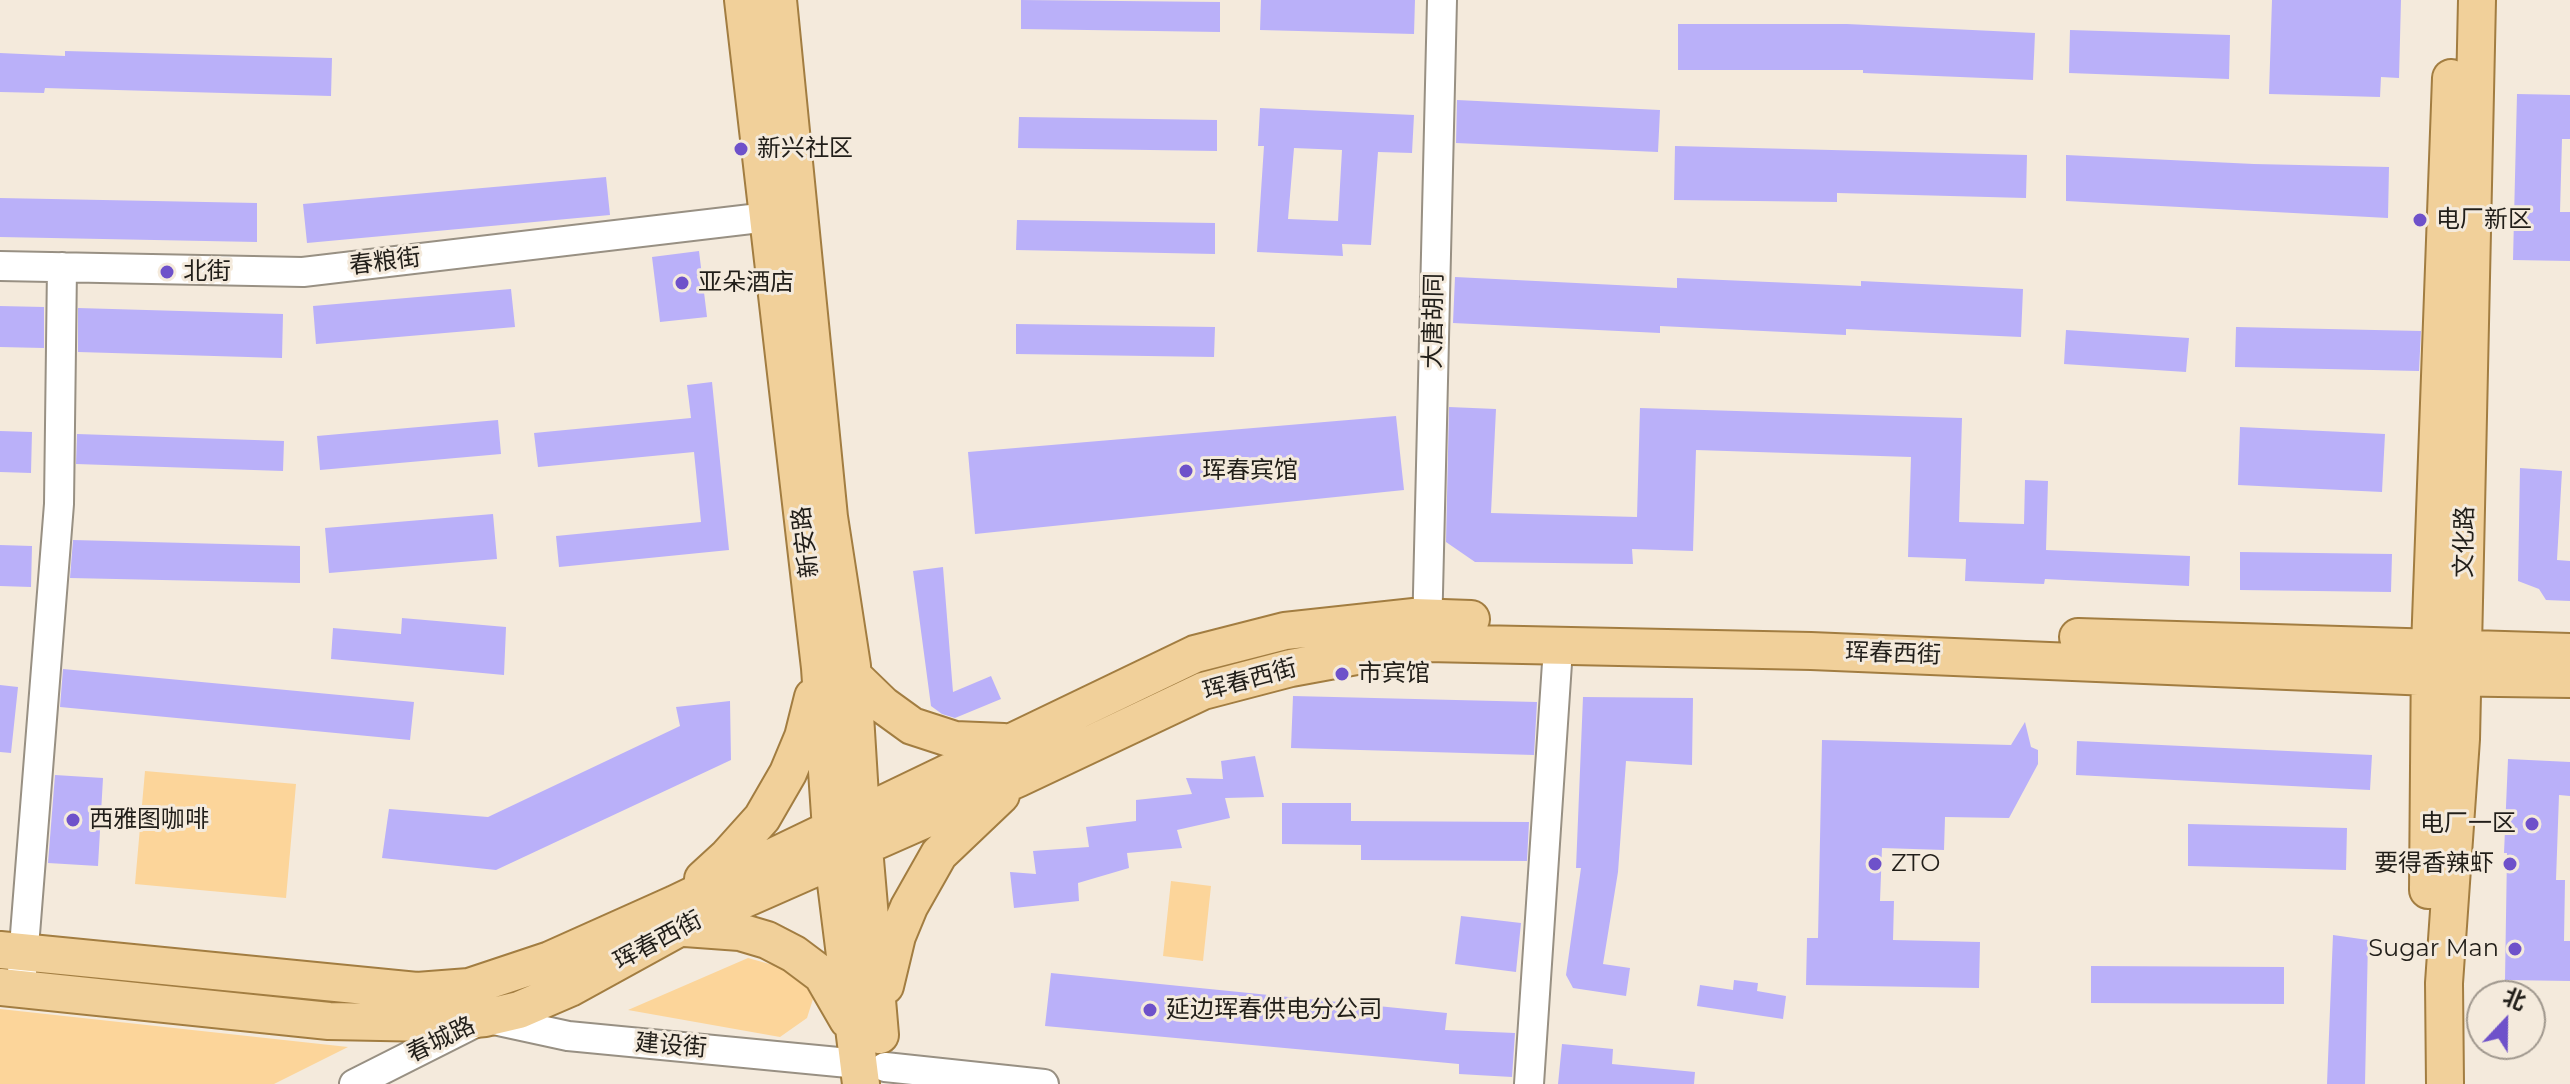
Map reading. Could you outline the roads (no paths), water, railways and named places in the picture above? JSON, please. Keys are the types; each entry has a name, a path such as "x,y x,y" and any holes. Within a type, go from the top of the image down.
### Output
{"main road":[{"name":"新安路","path":"743,0 768,217 816,520 836,672 847,837 876,1062"},
{"name":"新安路","path":"778,0 816,520"},
{"name":"文化路","path":"2445,1084 2444,983 2461,739 2446,662 2454,0"},
{"name":"文化路","path":"2426,1084 2477,0"},
{"name":"珲春西街","path":"847,837 1019,778 1203,691 1427,630 1558,648 2446,662 2570,652"},
{"name":"珲春西街","path":"12,951 417,991 469,987 677,916 847,837 1009,742 1195,654 1285,631 1427,630 2446,662 2570,679"},
{"path":"876,1062 822,975 794,954 767,940 677,916 762,818 788,773 836,672 912,726 955,740 1009,742"},
{"path":"876,1062 897,936 909,907 939,854 1019,778"},
{"name":"珲春西街","path":"10,988 329,1021 432,1023 485,1018 519,1010 570,988 677,916"}],"street":[{"name":"大唐胡同","path":"1427,630 1442,0"},
{"name":"春粮街","path":"0,266 303,272 768,217"},
{"path":"10,988 59,504 62,267"},
{"path":"1529,1084 1558,648"},
{"name":"建设街","path":"485,1018 568,1036 876,1062 1044,1084"},
{"name":"春城路","path":"354,1084 401,1072 485,1018"}],"place":[{"name":"新兴社区","path":"741,149"},
{"name":"电厂新区","path":"2420,220"},
{"name":"北街","path":"167,272"},
{"name":"亚朵酒店","path":"682,283"},
{"name":"珲春宾馆","path":"1186,471"},
{"name":"市宾馆","path":"1342,674"},
{"name":"西雅图咖啡","path":"73,820"},
{"name":"电厂一区","path":"2532,824"},
{"name":"ZTO","path":"1875,864"},
{"name":"要得香辣虾","path":"2510,864"},
{"name":"Sugar Man","path":"2515,949"},
{"name":"延边珲春供电分公司","path":"1150,1010"}]}
